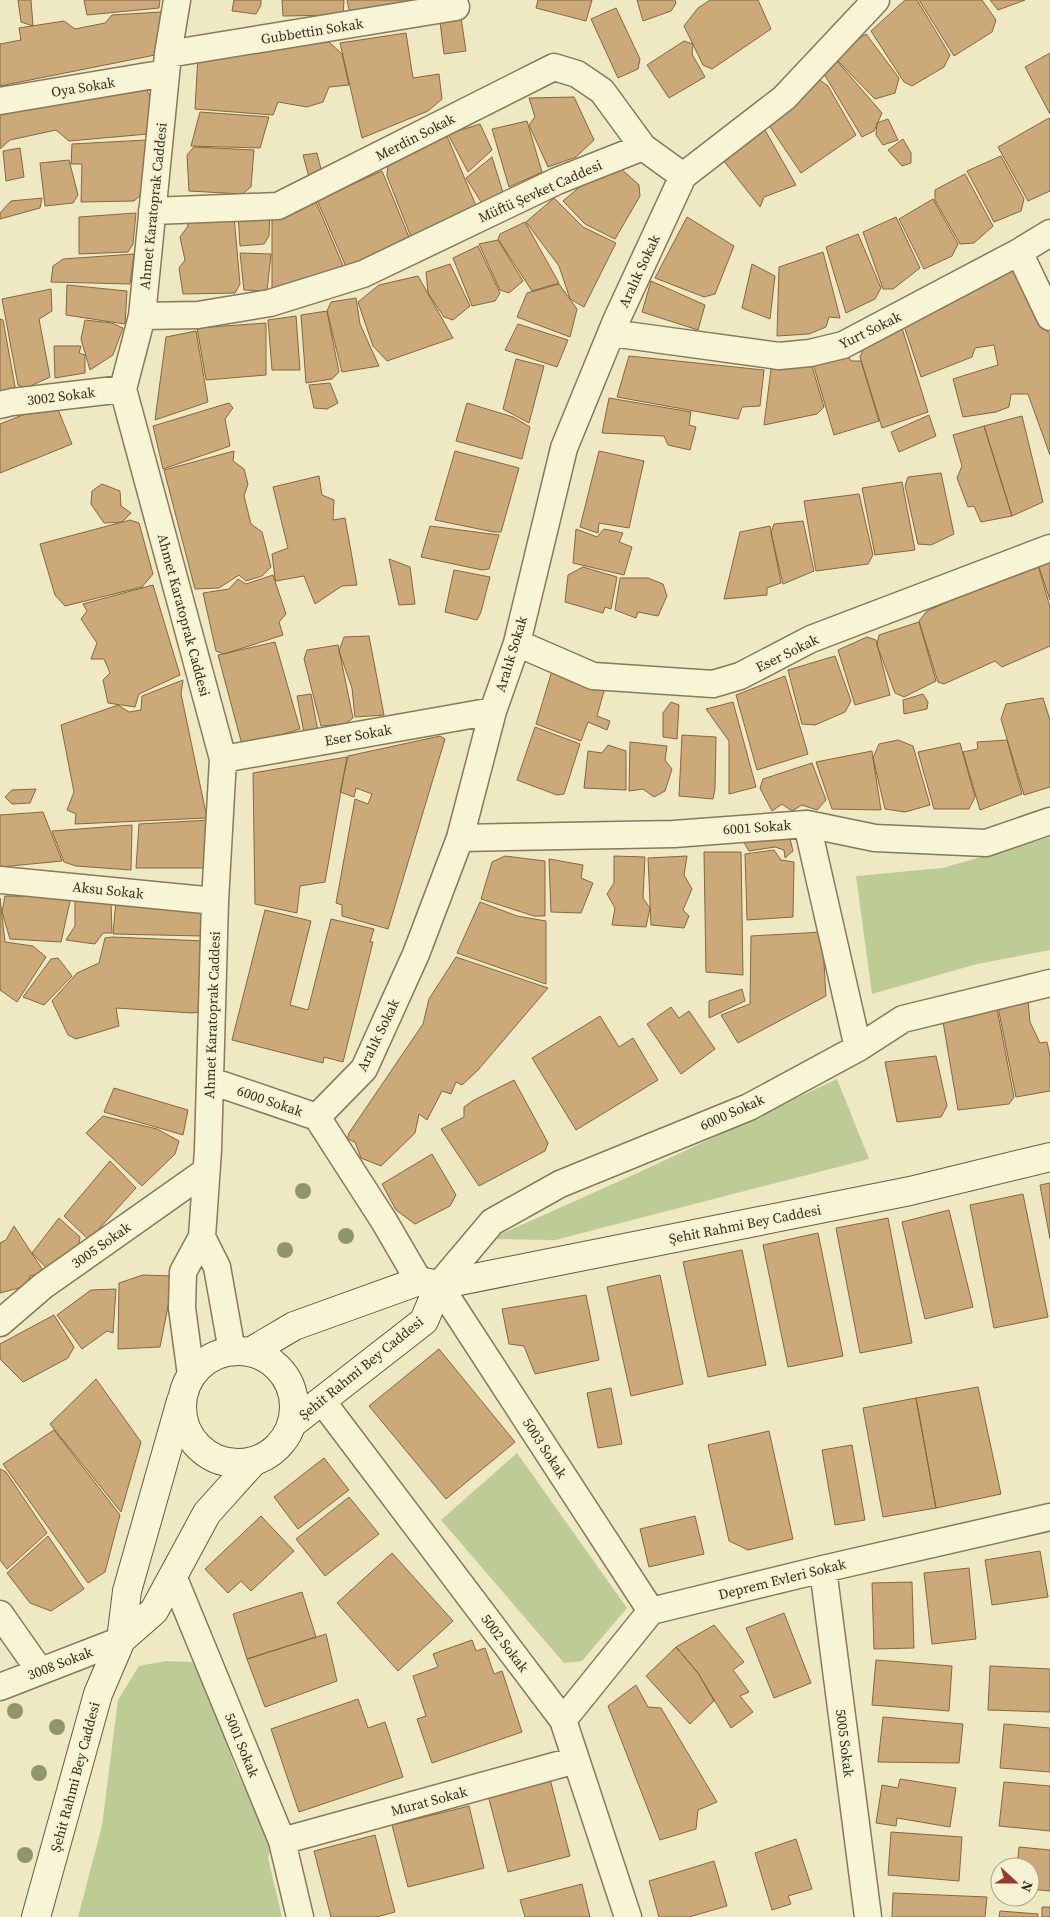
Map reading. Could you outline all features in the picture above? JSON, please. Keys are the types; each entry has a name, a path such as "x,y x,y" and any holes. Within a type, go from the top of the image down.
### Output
{"main road":[{"name":"Şehit Rahmi Bey Caddesi","path":"36,1917 98,1694 120,1640 127,1591 185,1387 191,1375 202,1363 216,1355 241,1351 294,1326 429,1283 910,1191 1050,1157"},
{"name":"Şehit Rahmi Bey Caddesi","path":"293,1423 424,1321 429,1283"},
{"name":"Şehit Rahmi Bey Caddesi","path":"182,1401 182,1419 189,1436 201,1451 217,1460 235,1464 253,1462 271,1454 284,1440 293,1423 295,1405 291,1387 282,1371 268,1358 241,1351"},
{"name":"Şehit Rahmi Bey Caddesi","path":"120,1640 154,1611 207,1513 253,1462"}],"street":[{"name":"Ahmet Karatoprak Caddesi","path":"177,0 167,64 142,316 123,389 223,759 215,901 208,1150 202,1237 183,1272 182,1308 191,1375"},
{"path":"643,148 683,176 784,98 876,0"},
{"name":"Gubbettin Sokak","path":"167,64 456,7"},
{"name":"Oya Sokak","path":"0,100 167,64"},
{"name":"Merdin Sokak","path":"152,212 278,206 554,67 577,74 602,91 643,148"},
{"name":"Müftü Şevket Caddesi","path":"142,316 198,315 270,303 363,274 557,181 643,148"},
{"name":"Aralık Sokak","path":"317,1118 364,1069 416,954 460,838 493,711 517,643 564,448 611,333 683,176"},
{"name":"Yurt Sokak","path":"611,333 779,356 810,353 843,345 1019,252 1050,233"},
{"path":"1019,252 1050,317"},
{"name":"3002 Sokak","path":"0,405 123,389"},
{"name":"Eser Sokak","path":"517,643 593,676 713,684 740,676 812,639 1050,548"},
{"name":"Eser Sokak","path":"223,759 493,711"},
{"name":"6001 Sokak","path":"460,838 674,834 807,824 875,838 986,843 1050,821"},
{"path":"807,824 858,1048"},
{"name":"Aksu Sokak","path":"0,880 215,901"},
{"name":"6000 Sokak","path":"211,1081 317,1118 384,1221 429,1283 492,1222 560,1184 749,1107 858,1048 903,1019 1050,983"},
{"name":"3005 Sokak","path":"0,1323 43,1286 206,1171"},
{"path":"202,1237 217,1267 241,1351"},
{"name":"5003 Sokak","path":"429,1283 651,1611"},
{"name":"5002 Sokak","path":"322,1401 563,1720 628,1917"},
{"name":"Deprem Evleri Sokak","path":"651,1611 1050,1517"},
{"name":"5005 Sokak","path":"823,1569 868,1917"},
{"name":"5001 Sokak","path":"173,1576 282,1841 300,1917"},
{"path":"563,1720 651,1611"},
{"path":"0,1614 40,1671"},
{"name":"3008 Sokak","path":"0,1687 120,1640"},
{"name":"Murat Sokak","path":"282,1841 576,1760"}],"green space":[{"path":"1050,837 1050,950 977,964 872,994 856,876 943,868"},
{"path":"837,1079 869,1159 555,1240 490,1239 642,1171"},
{"path":"517,1453 627,1608 582,1661 564,1663 441,1520"},
{"path":"166,1661 192,1662 208,1691 235,1768 272,1844 268,1858 282,1917 78,1917 102,1826 118,1700 139,1666"}],"building":[{"path":"18,0 31,0 33,26 21,22"},
{"path":"84,0 160,0 159,8 87,15"},
{"path":"234,0 261,0 261,5 256,14 232,11"},
{"path":"282,0 344,0 343,15 283,16"},
{"path":"347,0 437,0 350,14"},
{"path":"538,0 592,0 586,21 536,8"},
{"path":"637,0 675,0 676,3 671,11 643,21"},
{"path":"710,0 758,0 771,29 712,69 703,65 684,26 698,8"},
{"path":"905,0 917,0 950,55 944,67 912,86 904,82 871,31"},
{"path":"919,0 982,0 996,20 992,32 954,56"},
{"path":"990,0 1025,0 998,10"},
{"path":"616,8 640,59 638,69 618,78 591,19"},
{"path":"460,11 466,51 444,54 439,14"},
{"path":"161,12 155,55 0,86 0,44 21,40 19,28 64,21 75,29 105,23 112,15"},
{"path":"406,33 413,78 439,74 442,99 428,111 362,138 340,43"},
{"path":"866,34 899,78 895,93 875,99 838,61 842,50"},
{"path":"684,41 693,44 692,54 705,77 669,98 647,65"},
{"path":"329,42 342,54 349,85 329,87 323,102 307,107 278,102 273,115 195,109 198,55"},
{"path":"1050,53 1050,114 1025,67"},
{"path":"832,59 837,61 882,113 874,131 862,137 821,69"},
{"path":"817,78 828,86 856,135 801,173 766,121"},
{"path":"142,82 150,96 148,134 69,141 56,130 10,140 0,149 0,111"},
{"path":"574,97 594,140 576,157 548,167 529,125 535,117 529,98"},
{"path":"200,112 269,117 260,148 191,146"},
{"path":"1049,118 1050,191 1028,201 998,147"},
{"path":"888,119 898,140 883,145 876,135 877,123"},
{"path":"527,121 542,172 509,187 492,129"},
{"path":"761,123 796,185 764,197 760,207 723,160"},
{"path":"480,124 492,150 468,172 448,134"},
{"path":"447,136 477,208 413,242 387,176 388,163"},
{"path":"903,139 911,153 911,163 902,166 888,150"},
{"path":"147,140 142,194 134,201 81,202 82,164 71,164 72,144"},
{"path":"194,147 254,150 251,187 242,194 189,191 187,155"},
{"path":"20,148 24,177 6,181 3,151"},
{"path":"317,153 322,173 309,177 303,155"},
{"path":"1001,156 1024,199 1021,211 994,222 967,171"},
{"path":"492,157 504,196 483,205 466,178"},
{"path":"69,160 78,195 73,203 45,206 40,163"},
{"path":"618,166 639,185 640,196 615,239 585,224 563,201 588,180 603,178"},
{"path":"382,171 411,242 347,269 317,200"},
{"path":"965,174 993,226 974,243 960,244 935,200 935,190"},
{"path":"42,198 40,208 0,219 0,213 11,201"},
{"path":"554,198 583,227 616,243 584,307 570,299 559,266 526,222"},
{"path":"933,199 958,244 952,256 924,269 899,219"},
{"path":"316,202 344,268 272,290 272,217"},
{"path":"270,212 269,236 264,244 240,246 238,214"},
{"path":"136,213 133,244 128,252 79,254 79,217"},
{"path":"185,215 234,216 240,284 235,293 183,294 179,268 185,260 180,237 188,226"},
{"path":"687,217 734,246 715,294 704,297 655,278"},
{"path":"896,217 920,268 893,289 883,289 863,232"},
{"path":"525,222 559,283 532,291 498,239 500,234"},
{"path":"858,234 881,288 875,299 846,313 826,247"},
{"path":"498,240 523,281 509,293 500,290 479,244"},
{"path":"478,246 500,293 495,301 472,306 453,258"},
{"path":"823,252 840,318 829,317 826,327 809,334 777,336 779,267"},
{"path":"240,253 271,254 267,291 244,290"},
{"path":"134,254 130,284 51,282 53,266 63,259"},
{"path":"450,264 470,306 453,320 444,317 428,293 426,272"},
{"path":"752,264 775,276 770,319 742,308"},
{"path":"1011,268 1021,268 1044,326 1050,335 1050,455 1028,394 1011,394 1009,407 996,412 963,417 953,379 998,365 994,345 975,348 972,357 921,377 904,326"},
{"path":"418,276 453,338 387,361 373,346 358,302 379,285"},
{"path":"651,281 705,305 698,330 642,312"},
{"path":"559,284 577,309 570,337 517,317 527,293"},
{"path":"67,285 127,291 125,324 66,315"},
{"path":"51,289 52,311 39,319 50,377 26,388 18,385 2,299"},
{"path":"356,298 360,324 379,366 342,372 327,311 331,302"},
{"path":"327,311 339,372 332,379 306,383 301,315"},
{"path":"296,316 300,370 272,370 268,320"},
{"path":"0,319 3,320 16,392 0,400"},
{"path":"85,320 112,323 123,328 113,355 90,370 81,339"},
{"path":"266,323 266,375 206,380 197,328"},
{"path":"518,324 568,340 557,367 505,350"},
{"path":"902,328 928,412 882,428 860,357 865,345"},
{"path":"196,331 208,402 155,420 166,337"},
{"path":"54,346 81,346 79,353 85,355 85,373 55,378"},
{"path":"845,351 851,361 861,361 879,421 834,435 814,367 817,359"},
{"path":"629,356 764,370 760,406 742,407 738,419 617,397"},
{"path":"516,359 544,366 529,423 503,409"},
{"path":"811,363 824,407 817,414 764,425 771,369"},
{"path":"330,383 338,403 327,409 314,408 309,385"},
{"path":"609,398 691,412 689,425 696,427 690,450 668,445 664,436 602,433"},
{"path":"55,402 72,444 0,473 0,424"},
{"path":"229,403 233,408 225,419 230,446 163,469 153,426"},
{"path":"467,403 513,417 530,427 522,459 456,441"},
{"path":"929,415 936,436 899,452 891,432"},
{"path":"1022,416 1043,502 1012,516 984,426"},
{"path":"984,426 1012,516 981,522 974,506 968,507 957,478 962,466 953,435"},
{"path":"234,451 233,461 244,469 248,484 244,496 251,524 262,532 271,567 262,576 246,581 239,575 219,588 195,589 164,470"},
{"path":"455,451 519,468 501,532 435,520"},
{"path":"599,451 644,461 629,528 599,523 598,533 580,527"},
{"path":"941,473 954,534 931,545 918,544 905,486 908,477"},
{"path":"319,476 322,495 334,500 333,520 345,518 357,585 342,586 315,604 304,576 276,581 272,554 288,548 273,487"},
{"path":"902,482 915,550 875,555 862,488"},
{"path":"102,484 120,491 121,506 131,513 122,522 104,523 91,504 92,491"},
{"path":"859,494 873,555 868,564 816,571 804,501"},
{"path":"130,520 139,523 153,574 142,587 65,606 55,595 40,544"},
{"path":"803,521 814,571 783,584 771,533 774,524"},
{"path":"430,526 499,535 489,569 482,570 421,557"},
{"path":"770,526 781,583 767,588 767,595 724,599 740,532"},
{"path":"576,529 597,537 604,529 623,533 619,542 632,547 624,575 573,563"},
{"path":"1050,557 1050,600 1037,561"},
{"path":"389,559 410,567 415,604 399,605"},
{"path":"1037,562 1050,607 1050,646 1002,667 995,661 944,684 938,682 919,621 927,611"},
{"path":"583,567 617,577 611,609 605,607 603,613 565,602 568,575"},
{"path":"454,570 490,577 481,612 477,620 445,612"},
{"path":"273,575 286,614 279,622 283,635 224,654 216,651 203,593 229,589 238,579 246,584"},
{"path":"620,578 648,578 663,584 667,596 658,616 638,612 636,618 615,610"},
{"path":"153,585 180,675 139,694 135,707 108,703 103,680 110,673 104,659 91,659 97,643 81,619 87,611 83,604"},
{"path":"919,622 936,681 904,697 895,693 877,645 879,635"},
{"path":"369,636 384,715 355,717 352,688 339,651 344,637"},
{"path":"867,637 876,640 890,695 855,705 838,650"},
{"path":"275,642 300,729 250,744 241,741 218,655"},
{"path":"338,645 353,718 345,724 321,726 304,659 307,650"},
{"path":"835,656 851,701 845,712 815,725 802,724 788,670"},
{"path":"552,671 604,691 597,716 610,721 607,730 588,722 581,741 536,724"},
{"path":"785,676 808,754 757,770 736,695"},
{"path":"183,680 181,694 207,818 75,824 76,814 67,810 74,792 61,725 118,705 129,712 141,710 142,696"},
{"path":"311,694 318,731 304,733 297,696"},
{"path":"923,694 928,702 927,709 904,714 903,700"},
{"path":"1043,698 1050,720 1050,787 1024,795 1001,719 1006,704"},
{"path":"671,702 679,705 677,739 663,737 663,713"},
{"path":"733,702 756,787 729,794 729,741 706,709"},
{"path":"535,727 580,744 564,794 557,795 517,780"},
{"path":"682,735 716,737 715,789 713,799 679,796"},
{"path":"440,736 445,739 388,929 342,916 342,905 336,903 355,799 368,804 372,794 356,788 354,797 340,792 348,756"},
{"path":"898,740 913,746 930,805 905,812 885,809 873,758 879,744"},
{"path":"1007,740 1022,794 980,810 963,752 978,749 977,742"},
{"path":"630,742 667,746 665,760 672,769 665,791 654,797 643,789 629,791"},
{"path":"960,743 975,797 969,809 934,809 918,752"},
{"path":"608,745 626,751 626,790 584,788 588,751 602,753"},
{"path":"872,751 881,810 832,809 816,762"},
{"path":"347,757 325,882 300,886 297,913 255,904 253,773"},
{"path":"812,763 826,800 817,810 802,805 792,811 782,804 772,811 760,788 763,779"},
{"path":"36,789 30,803 12,804 5,797 12,790"},
{"path":"43,812 62,861 0,867 0,815"},
{"path":"210,820 207,868 136,868 139,824"},
{"path":"132,825 131,870 76,866 64,862 52,831"},
{"path":"790,839 793,851 785,858 784,850 775,847 749,851 743,841"},
{"path":"774,850 781,860 794,862 793,917 747,920 745,854"},
{"path":"704,852 741,852 743,975 706,972"},
{"path":"505,856 545,861 545,916 534,916 481,899 492,862"},
{"path":"614,856 645,857 643,898 650,908 646,927 612,925 615,908 607,894 614,883"},
{"path":"687,856 684,875 692,889 683,910 689,916 684,928 651,925 648,858"},
{"path":"549,859 583,865 581,878 593,883 581,913 551,912"},
{"path":"5,896 71,897 61,942 10,939 2,912"},
{"path":"0,898 5,942 33,946 46,957 17,1002 0,990"},
{"path":"75,898 111,902 112,933 103,933 95,944 66,940 75,926"},
{"path":"116,900 205,906 203,936 113,934"},
{"path":"480,902 517,916 546,921 546,984 457,953"},
{"path":"265,910 311,921 290,1005 308,1010 331,919 374,929 370,942 373,942 343,1062 324,1057 323,1063 232,1040"},
{"path":"822,932 826,996 738,1043 721,1015 750,1004 751,936"},
{"path":"105,938 205,941 199,1012 116,1008 119,1026 76,1039 68,1035 52,1001 77,973 99,963"},
{"path":"456,957 548,988 478,1070 462,1085 456,1082 451,1094 442,1091 427,1120 419,1114 415,1133 381,1166 361,1158 355,1142 347,1139 349,1133 423,1024 429,999"},
{"path":"58,958 72,976 44,1005 23,997 51,959"},
{"path":"742,989 745,1001 709,1018 709,1001"},
{"path":"1028,1000 1030,1022 1040,1043 1047,1042 1050,1056 1050,1091 1016,1097 998,1007"},
{"path":"671,1007 679,1018 689,1011 715,1049 681,1074 647,1024"},
{"path":"997,1009 1014,1097 1009,1104 958,1110 942,1016"},
{"path":"600,1016 619,1047 633,1038 658,1080 576,1130 532,1058"},
{"path":"936,1056 947,1106 941,1117 897,1122 885,1062"},
{"path":"514,1080 548,1143 545,1151 479,1186 441,1129 464,1117 464,1107 474,1100"},
{"path":"114,1088 188,1110 183,1135 104,1112"},
{"path":"103,1116 157,1129 179,1141 175,1154 142,1186 86,1133"},
{"path":"432,1154 456,1195 450,1206 415,1224 396,1210 382,1184"},
{"path":"110,1161 136,1188 89,1240 64,1216"},
{"path":"1050,1183 1050,1239 1040,1185"},
{"path":"1023,1194 1048,1317 994,1328 970,1205"},
{"path":"949,1210 973,1307 925,1319 902,1222"},
{"path":"59,1218 80,1237 79,1247 52,1274 32,1253"},
{"path":"888,1218 912,1343 860,1353 836,1228"},
{"path":"14,1226 44,1272 30,1276 26,1286 0,1293 0,1243 6,1240"},
{"path":"818,1233 843,1356 788,1367 763,1245"},
{"path":"742,1250 766,1365 708,1377 683,1262"},
{"path":"143,1275 174,1276 160,1347 118,1349 119,1283"},
{"path":"660,1275 683,1384 631,1396 607,1287"},
{"path":"116,1289 113,1333 107,1331 82,1349 57,1315 91,1290"},
{"path":"586,1295 599,1360 535,1374 524,1346 509,1344 502,1309"},
{"path":"54,1315 74,1347 68,1358 23,1382 0,1359 0,1344"},
{"path":"439,1349 515,1442 446,1499 369,1406"},
{"path":"96,1379 141,1442 121,1512 50,1424"},
{"path":"978,1387 1001,1494 936,1508 916,1398"},
{"path":"611,1388 622,1444 598,1448 587,1393"},
{"path":"916,1398 936,1508 883,1517 863,1408"},
{"path":"54,1430 120,1515 105,1572 88,1583 3,1464"},
{"path":"769,1431 793,1539 748,1550 729,1541 708,1445"},
{"path":"852,1445 865,1520 835,1525 822,1450"},
{"path":"324,1458 349,1490 298,1529 274,1497"},
{"path":"0,1469 6,1472 47,1533 7,1569 0,1560"},
{"path":"349,1497 379,1534 325,1576 296,1539"},
{"path":"261,1516 294,1551 251,1591 241,1581 228,1593 205,1569"},
{"path":"695,1516 704,1554 649,1567 640,1529"},
{"path":"48,1536 84,1589 51,1611 30,1603 7,1573"},
{"path":"1040,1551 1048,1597 992,1605 985,1560"},
{"path":"392,1553 453,1621 398,1671 337,1603"},
{"path":"969,1568 976,1639 932,1644 924,1573"},
{"path":"912,1582 914,1648 874,1649 872,1583"},
{"path":"302,1592 316,1637 247,1659 233,1614"},
{"path":"784,1613 811,1683 774,1698 746,1628"},
{"path":"714,1625 744,1662 733,1670 749,1692 740,1696 753,1712 731,1728 698,1673 676,1647"},
{"path":"326,1634 337,1681 265,1707 247,1659"},
{"path":"472,1640 476,1651 485,1648 494,1674 502,1671 522,1732 432,1763 417,1719 426,1716 413,1676 438,1667 433,1654"},
{"path":"676,1647 698,1673 714,1701 690,1724 646,1676"},
{"path":"876,1660 952,1666 949,1711 872,1705"},
{"path":"990,1666 1050,1669 1050,1712 988,1710"},
{"path":"636,1685 648,1707 661,1708 717,1802 698,1810 696,1829 660,1840 608,1706"},
{"path":"358,1699 368,1728 385,1722 403,1777 299,1812 271,1729"},
{"path":"883,1717 963,1724 959,1763 878,1762"},
{"path":"1004,1724 1050,1728 1050,1772 1000,1768"},
{"path":"550,1779 570,1856 508,1872 488,1795"},
{"path":"900,1779 956,1788 950,1827 897,1818 896,1826 876,1823 882,1785 898,1788"},
{"path":"1004,1782 1050,1786 1050,1831 999,1826"},
{"path":"469,1806 484,1868 408,1887 392,1825"},
{"path":"891,1832 962,1837 959,1881 888,1875"},
{"path":"375,1835 395,1912 376,1917 331,1917 314,1851"},
{"path":"796,1839 812,1889 788,1896 791,1904 772,1910 755,1853"},
{"path":"1019,1847 1050,1850 1050,1891 1040,1890 1040,1857 1018,1857"},
{"path":"714,1861 727,1906 689,1917 659,1917 649,1881"},
{"path":"582,1884 590,1917 525,1917 520,1900"},
{"path":"893,1893 987,1897 985,1917 892,1917"},
{"path":"1042,1907 1050,1907 1050,1917 1042,1917"},
{"path":"1000,1911 1038,1914 1038,1917 999,1917"}]}
